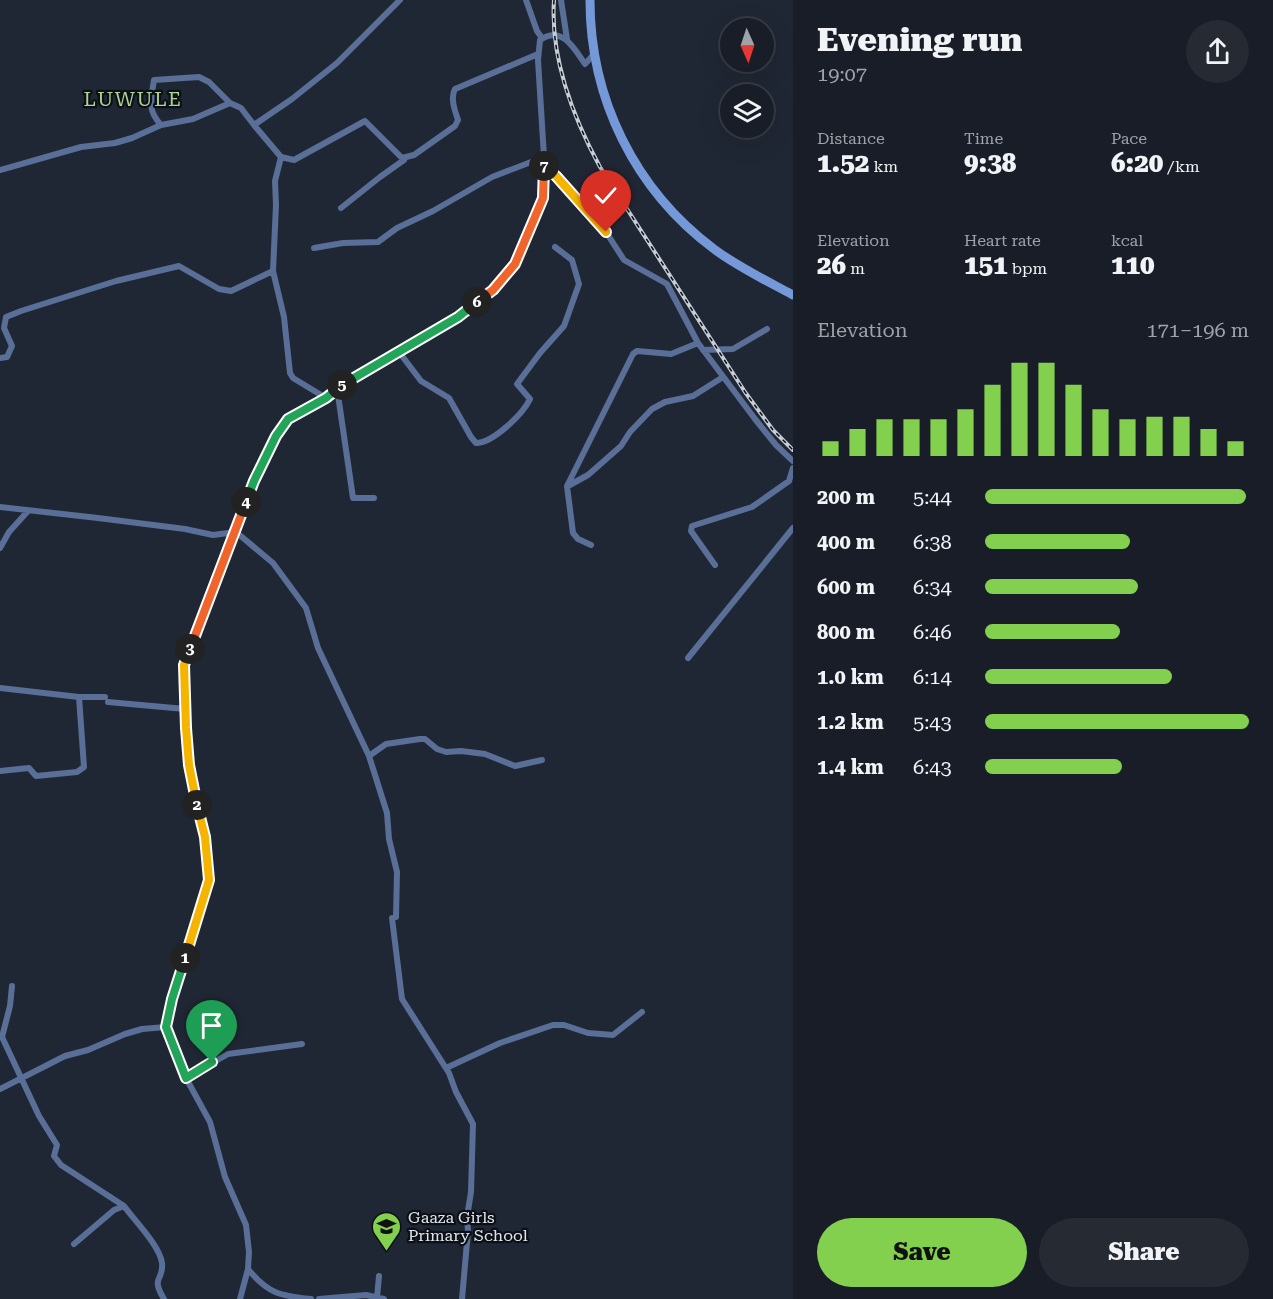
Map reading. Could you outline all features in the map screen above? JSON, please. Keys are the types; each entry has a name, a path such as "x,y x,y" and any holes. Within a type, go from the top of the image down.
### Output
{"main road":[{"path":"590,0 597,69 616,126 631,157 650,186 674,215 716,251 793,295"}],"street":[{"path":"254,124 292,99 337,63 400,0"},
{"path":"526,0 537,31 542,38"},
{"path":"561,0 567,39 585,64 597,69"},
{"path":"240,1299 248,1269 246,1225 225,1176 210,1122 186,1078 166,1027 172,999 209,880 205,837 189,765 184,665 254,481 276,436 288,419 458,317 493,290 515,264 543,198 544,157 538,93 538,42 542,38 555,35 567,39"},
{"path":"585,64 595,53"},
{"path":"341,208 404,160 402,158 414,155 455,126 458,120 454,108 455,89 538,54"},
{"path":"161,125 154,118 150,106 154,80 199,77 208,82 230,103 241,108 281,157 294,160 361,121 365,121 404,160"},
{"path":"0,170 81,147 115,143 161,125 193,119 230,103"},
{"path":"281,157 275,181 273,271 284,317 290,373 294,378 326,398"},
{"path":"314,248 342,243 378,242 397,228 433,211 441,204 492,177 544,157"},
{"path":"544,166 606,232 624,260 667,284 703,350 776,444 793,460"},
{"path":"399,352 422,381 449,398 476,443 482,443 512,423 525,409 530,399 517,384 564,326 579,284 572,260 555,247"},
{"path":"0,358 7,357 12,346 4,328 6,317 21,311 116,281 179,266 219,289 231,291 273,271"},
{"path":"703,350 733,349 767,329"},
{"path":"591,545 578,539 573,533 567,486 633,354 637,351 671,354 698,343"},
{"path":"567,486 588,475 621,446 630,432 652,409 665,402 693,396 723,377"},
{"path":"337,388 353,498 374,498"},
{"path":"715,565 691,531 692,526 752,507 789,482 793,468"},
{"path":"0,507 120,521 213,536 236,532 273,563 306,608 318,648 369,756 387,813 389,839 397,872 394,918 402,999 446,1068 472,1124 471,1192 467,1217 468,1231 462,1299"},
{"path":"0,548 9,532 28,511"},
{"path":"688,658 793,528"},
{"path":"0,688 185,709"},
{"path":"0,771 30,768 36,776 77,772 84,766 79,697"},
{"path":"369,756 386,744 425,739 437,749 446,752 485,754 515,766 542,760"},
{"path":"12,986 10,1006 2,1038 39,1116 57,1144 54,1156 61,1165 124,1206 153,1244 162,1261 161,1273 157,1281 164,1299"},
{"path":"446,1068 500,1043 553,1025 564,1025 588,1033 613,1035 642,1012"},
{"path":"0,1089 65,1056 88,1050 142,1029 166,1027"},
{"path":"186,1078 228,1054 302,1044"},
{"path":"74,1244 114,1210 124,1206"},
{"path":"248,1269 273,1293 285,1297 312,1299"},
{"path":"377,1298 380,1276"},
{"path":"319,1299 366,1295 384,1299"}],"railway":[{"path":"554,0 556,44 565,86 581,128 600,167 745,392 773,430 793,450"}],"place":[{"name":"Gaaza Girls Primary School","path":"387,1252"}],"district":[{"name":"LUWULE","path":"133,99"}],"route":[{"path":"212,1062 186,1078 166,1027 172,999 209,880 205,837 189,765 184,665 254,481 276,436 288,419 458,317 493,290 515,264 530,230 543,198 544,166 556,176 606,232"}]}
